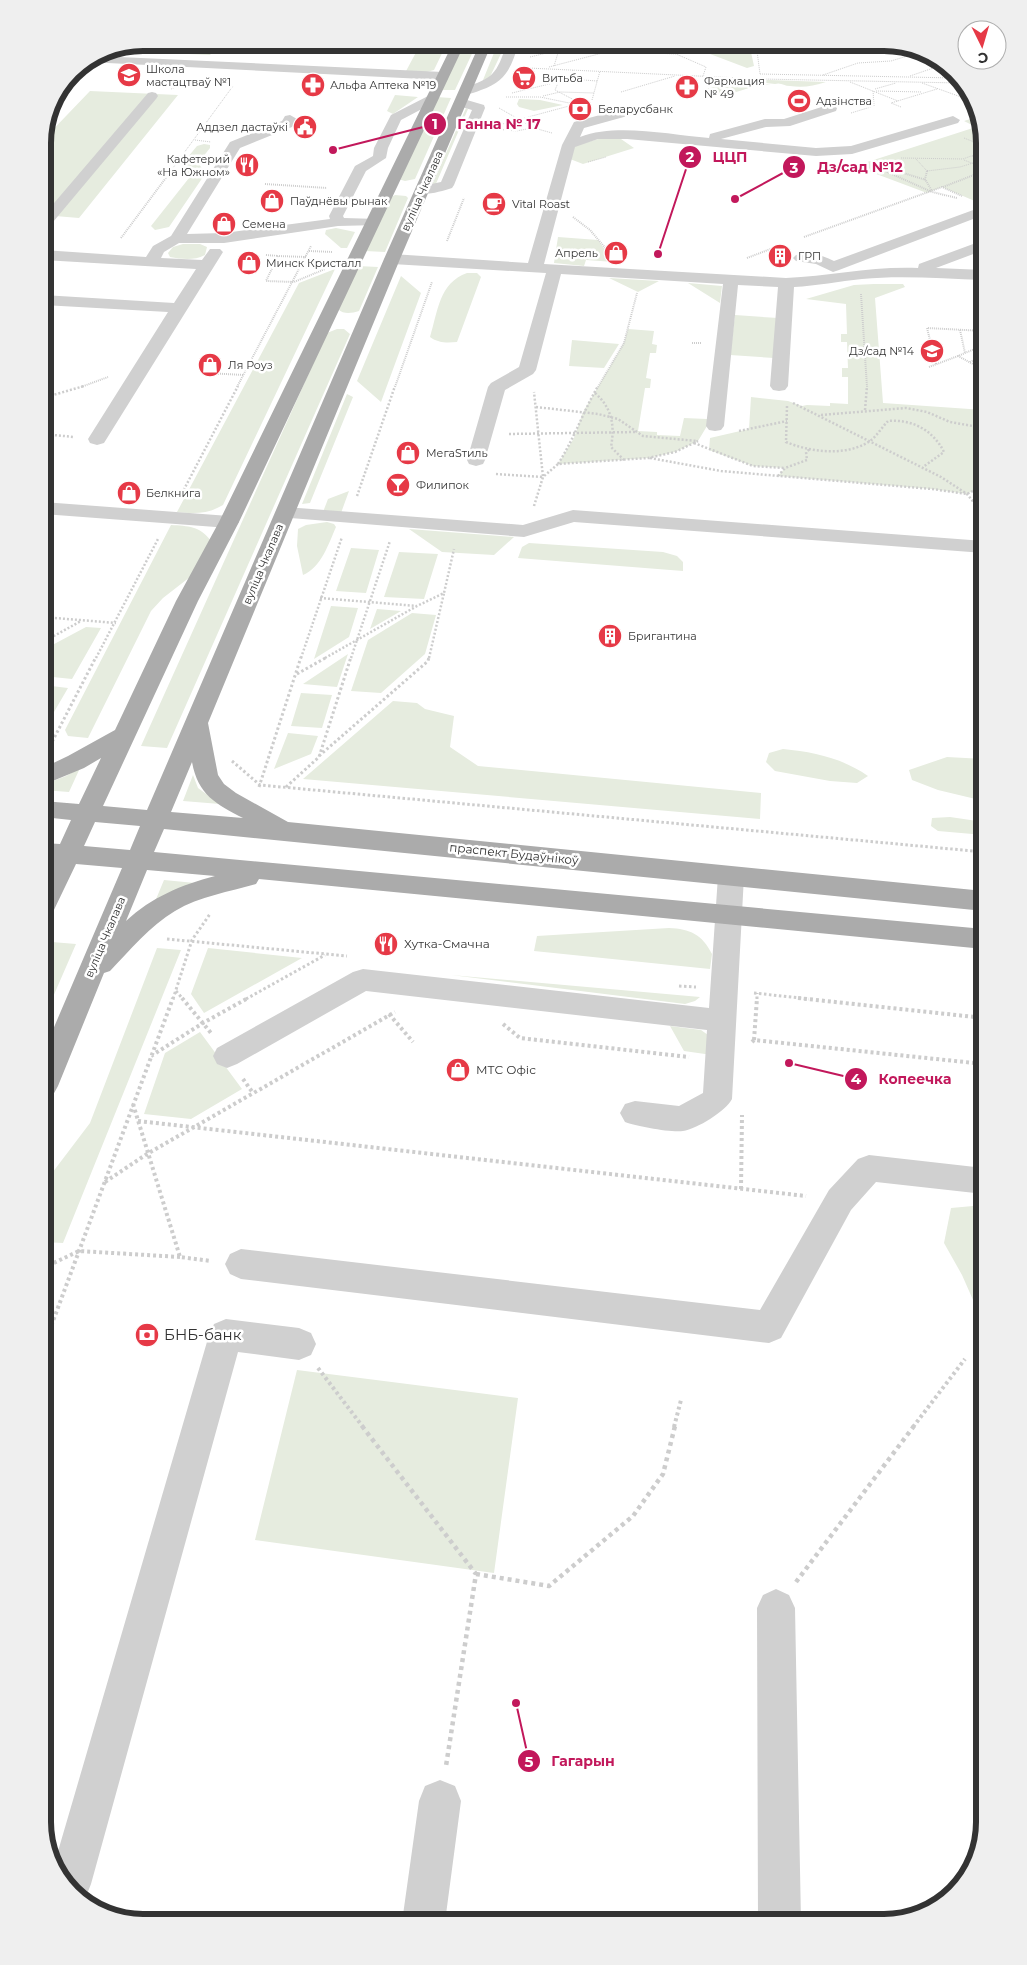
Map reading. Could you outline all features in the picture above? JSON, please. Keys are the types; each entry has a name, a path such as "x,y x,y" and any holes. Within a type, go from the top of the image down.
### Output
{"main road":[{"path":"51,891 187,602 229,522 321,333 344,313 373,222 455,51"},
{"name":"вуліца Чкалава","path":"51,1067 392,259 483,51"},
{"path":"392,183 422,190"},
{"path":"344,313 363,314 371,310"},
{"path":"321,333 330,327 344,326 356,329 360,335"},
{"path":"196,723 206,775 215,790 227,799 288,831"},
{"path":"51,773 76,762 124,734"},
{"name":"праспект Будаўнікоў","path":"51,810 288,831 976,900"},
{"path":"51,853 269,871 976,938"},
{"path":"90,974 128,935 164,905 199,889 269,871"}],"street":[{"path":"223,66 234,51"},
{"path":"463,97 490,84 499,77 510,51"},
{"path":"106,60 443,76"},
{"path":"51,213 152,96"},
{"path":"392,183 379,158 381,148 396,118 432,98"},
{"path":"699,142 765,123 785,123 832,108"},
{"path":"535,267 569,145 579,125 626,112"},
{"path":"177,239 235,145 287,124 290,119"},
{"path":"569,145 597,135 627,134 816,152 846,151 953,120"},
{"path":"338,222 336,216 360,168 379,158"},
{"path":"820,281 833,267 976,213"},
{"path":"199,237 224,238 338,222 373,222"},
{"path":"151,262 158,249 164,244 177,239 236,230 252,234"},
{"path":"97,439 224,238"},
{"path":"912,272 976,248"},
{"path":"51,256 206,266"},
{"path":"801,258 820,260 833,267"},
{"path":"951,258 976,272"},
{"path":"392,259 786,283 820,281 861,274 912,272 976,275"},
{"path":"476,460 497,387 527,370 555,268"},
{"path":"715,426 731,280"},
{"path":"779,386 786,283"},
{"path":"51,300 181,308"},
{"path":"51,509 229,522"},
{"path":"285,513 524,531 573,516 976,546"},
{"path":"635,1113 682,1119 717,1099 731,876"},
{"path":"227,1056 363,980 722,1021"},
{"path":"241,1264 769,1327 840,1200 869,1168 976,1180"},
{"path":"71,1879 226,1335 300,1344"},
{"path":"776,1608 780,1914"},
{"path":"424,1914 440,1801"}],"path":[{"path":"528,58 555,51"},
{"path":"554,66 559,51"},
{"path":"544,69 610,51 676,54 706,67 703,76"},
{"path":"676,54 684,51"},
{"path":"757,51 761,78"},
{"path":"822,75 858,62 891,61 910,55"},
{"path":"872,90 935,67"},
{"path":"526,68 703,76 953,83"},
{"path":"570,79 573,70"},
{"path":"591,100 600,71"},
{"path":"760,74 949,78"},
{"path":"907,77 963,98"},
{"path":"509,93 570,79 597,81"},
{"path":"848,80 898,101"},
{"path":"106,259 237,81"},
{"path":"558,83 555,90 580,103"},
{"path":"499,108 507,97 512,85"},
{"path":"901,107 891,103 938,88"},
{"path":"872,90 926,92"},
{"path":"540,97 560,92 594,93"},
{"path":"507,97 540,97 575,104"},
{"path":"496,117 491,129 516,131 534,128"},
{"path":"967,140 976,143"},
{"path":"846,151 894,158"},
{"path":"846,151 932,192"},
{"path":"900,158 964,159 976,154"},
{"path":"971,156 976,157"},
{"path":"916,159 927,171 926,180 932,192"},
{"path":"964,159 976,165"},
{"path":"927,171 960,167 973,163"},
{"path":"887,172 897,171 926,180"},
{"path":"797,239 932,192 976,172"},
{"path":"898,183 906,180"},
{"path":"51,744 294,282 340,188 266,184"},
{"path":"942,187 967,198"},
{"path":"258,790 320,598 439,262 466,193"},
{"path":"553,204 580,222 595,235 615,262 626,264 629,272"},
{"path":"580,222 585,221"},
{"path":"698,278 785,243"},
{"path":"309,251 336,252"},
{"path":"294,282 266,281 278,256 306,257"},
{"path":"476,460 473,472 543,477 558,464 576,432 583,412 624,343 638,292"},
{"path":"861,292 867,390 865,410"},
{"path":"936,364 927,328 976,331"},
{"path":"960,330 965,353"},
{"path":"929,367 976,348"},
{"path":"958,356 976,366"},
{"path":"969,362 976,359"},
{"path":"51,396 70,392 106,377 141,371"},
{"path":"206,373 244,375"},
{"path":"524,531 543,477 534,392"},
{"path":"594,393 602,398 612,418 615,432 611,447 624,460"},
{"path":"922,467 944,452 940,442 926,430 904,420 888,421 871,441 847,451 794,446 786,442 788,401 819,415 871,441 941,477 967,494 976,505"},
{"path":"536,407 583,412 618,419 643,436 704,440"},
{"path":"819,415 906,408 928,412 950,422 976,427"},
{"path":"735,432 787,420"},
{"path":"484,433 636,432"},
{"path":"51,435 97,439"},
{"path":"558,464 648,458 675,452 698,441"},
{"path":"694,443 752,466 785,468 807,460 806,452 811,448"},
{"path":"648,458 721,471 932,489 967,494 976,489"},
{"path":"778,476 785,468"},
{"path":"319,757 397,522"},
{"path":"381,543 389,544"},
{"path":"286,787 428,661 455,549 446,548"},
{"path":"296,675 444,592"},
{"path":"320,598 417,606"},
{"path":"51,618 116,623"},
{"path":"51,638 83,620"},
{"path":"227,760 232,760 260,785 976,851"},
{"path":"51,1324 150,1056 176,991 192,940 213,910"},
{"path":"164,938 192,940"},
{"path":"150,1056 203,1023 326,954"},
{"path":"754,1040 757,993"},
{"path":"105,1182 147,1154 396,1010"},
{"path":"389,1014 413,1042"},
{"path":"500,1021 520,1038 720,1061 754,1040 976,1063"},
{"path":"133,1104 180,1257"},
{"path":"740,1189 742,1113"},
{"path":"138,1121 840,1200"},
{"path":"51,1264 79,1251 180,1257 241,1264"},
{"path":"300,1344 476,1574 549,1586 633,1516 662,1474 681,1400"},
{"path":"776,1608 965,1359"},
{"path":"440,1801 476,1574"}],"shaded area":[{"path":"148,51 146,54 126,53"},
{"path":"168,51 214,51 210,55 166,53"},
{"path":"417,51 443,51 434,70 423,73 405,73"},
{"path":"458,51 473,51 455,90 440,90"},
{"path":"495,51 502,51 489,79 483,80"},
{"path":"702,51 751,51 754,66 747,68"},
{"path":"739,80 826,82 799,87 779,83"},
{"path":"736,81 771,85 759,85 723,96 706,89"},
{"path":"90,91 178,95 79,218 51,216 52,130"},
{"path":"395,95 418,97 393,114 387,111"},
{"path":"436,97 451,98 415,179 405,181 398,179"},
{"path":"519,99 540,100 563,105 534,111 519,107 517,104"},
{"path":"466,108 468,109 435,186 431,187"},
{"path":"972,118 974,126 964,121"},
{"path":"974,128 976,202 942,187 927,193 855,166"},
{"path":"602,138 621,139 634,148 583,164 570,159 574,146"},
{"path":"210,145 210,148 198,163 204,171 203,177 169,227 155,230 151,226 189,178 183,163 197,146"},
{"path":"395,195 408,198 385,252 365,251 390,198"},
{"path":"336,228 355,232 347,248 341,248 325,234 326,230"},
{"path":"558,237 598,240 614,262 586,260 584,266 554,263"},
{"path":"183,244 200,244 207,247 205,255 192,259 170,257 168,253 173,247"},
{"path":"358,266 378,267 359,311 345,313 338,309"},
{"path":"335,269 223,505 201,513 177,512 299,283"},
{"path":"467,273 477,273 481,277 457,342 443,342 433,339 430,337 445,291 458,278"},
{"path":"401,276 421,293 381,402 357,381"},
{"path":"609,278 659,281 638,292"},
{"path":"688,283 722,286 720,303"},
{"path":"903,284 905,287 875,298 883,403 976,409 976,489 967,494 932,489 778,476 785,468 753,466 709,450 710,438 749,429 751,397 788,401 802,406 830,406 830,403 848,404 848,377 842,377 842,368 848,368 847,342 841,342 841,334 847,334 846,304 806,299 854,285"},
{"path":"735,315 778,318 774,358 730,355"},
{"path":"337,329 344,329 350,334 167,748 141,746 327,333"},
{"path":"628,329 654,331 652,344 657,345 656,353 650,353 646,378 651,379 650,388 645,388 638,431 657,432 657,435 680,436 684,418 707,419 707,426 698,441 675,452 648,458 558,464 574,438 583,412 624,343"},
{"path":"572,340 619,344 604,368 569,366"},
{"path":"347,394 353,397 310,503 302,504"},
{"path":"349,491 341,513 323,512 328,499"},
{"path":"327,522 334,524 336,527 327,547 315,567 303,575 297,546 298,529 306,525"},
{"path":"171,525 198,530 211,541 190,577 163,598 151,611 88,738 68,736 65,730"},
{"path":"409,529 514,537 494,555 442,552"},
{"path":"529,543 663,552 677,556 683,562 683,571 518,558 522,547"},
{"path":"351,548 379,550 366,593 336,591"},
{"path":"399,552 438,554 424,599 384,597"},
{"path":"331,606 358,608 349,637 314,659"},
{"path":"377,609 401,611 370,629"},
{"path":"412,613 436,615 425,654 381,693 351,691 368,640"},
{"path":"86,627 101,628 72,679 51,677 51,646"},
{"path":"348,654 337,687 303,684"},
{"path":"51,686 68,688 51,717"},
{"path":"301,693 332,695 322,728 291,726"},
{"path":"393,701 417,703 425,709 454,716 450,747 478,766 761,793 760,819 303,779"},
{"path":"288,733 318,736 311,754 274,769"},
{"path":"783,749 806,752 838,760 868,776 857,783 830,781 775,771 766,762 769,753"},
{"path":"947,757 976,759 976,799 938,790 912,780 909,770"},
{"path":"80,768 69,792 51,791 51,782"},
{"path":"193,775 198,788 220,804 183,801"},
{"path":"950,817 976,821 976,834 938,831 931,826 932,818"},
{"path":"164,880 195,883 154,904"},
{"path":"669,928 689,931 700,937 712,954 710,969 534,951 537,936"},
{"path":"52,942 76,944 51,1002"},
{"path":"157,948 181,950 63,1243 51,1242 51,1174 90,1123"},
{"path":"208,948 302,958 204,1013 191,994"},
{"path":"451,975 700,997 695,1001 685,1004"},
{"path":"670,1026 701,1030 708,1035 712,1055 684,1051"},
{"path":"200,1032 242,1089 191,1119 144,1114 165,1053"},
{"path":"976,1206 976,1307 962,1275 944,1243 951,1208"},
{"path":"297,1370 518,1398 494,1573 255,1540"}],"place":[{"name":"Школа мастацтваў №1","path":"129,75"},
{"name":"Витьба","path":"524,78"},
{"name":"Альфа Аптека №19","path":"313,85"},
{"name":"Фармация № 49","path":"687,87"},
{"name":"Адзінства","path":"799,101"},
{"name":"Беларусбанк","path":"580,109"},
{"name":"Аддзел дастаўкі","path":"305,127"},
{"name":"Ганна № 17","path":"333,150"},
{"name":"Кафетерий «На Южном»","path":"247,165"},
{"name":"Дз/сад №12","path":"735,199"},
{"name":"Паўднёвы рынак","path":"272,201"},
{"name":"Vital Roast","path":"494,204"},
{"name":"Семена","path":"224,224"},
{"name":"Апрель","path":"616,253"},
{"name":"ЦЦП","path":"658,254"},
{"name":"ГРП","path":"780,256"},
{"name":"Минск Кристалл","path":"249,263"},
{"name":"Дз/сад №14","path":"932,351"},
{"name":"Ля Роуз","path":"210,365"},
{"name":"МегаSтиль","path":"408,453"},
{"name":"Филипок","path":"398,485"},
{"name":"Белкнига","path":"129,493"},
{"name":"Бригантина","path":"610,636"},
{"name":"Хутка-Смачна","path":"386,944"},
{"name":"Копеечка","path":"789,1063"},
{"name":"МТС Офіс","path":"458,1070"},
{"name":"БНБ-банк","path":"147,1335"},
{"name":"Гагарын","path":"516,1703"}]}
